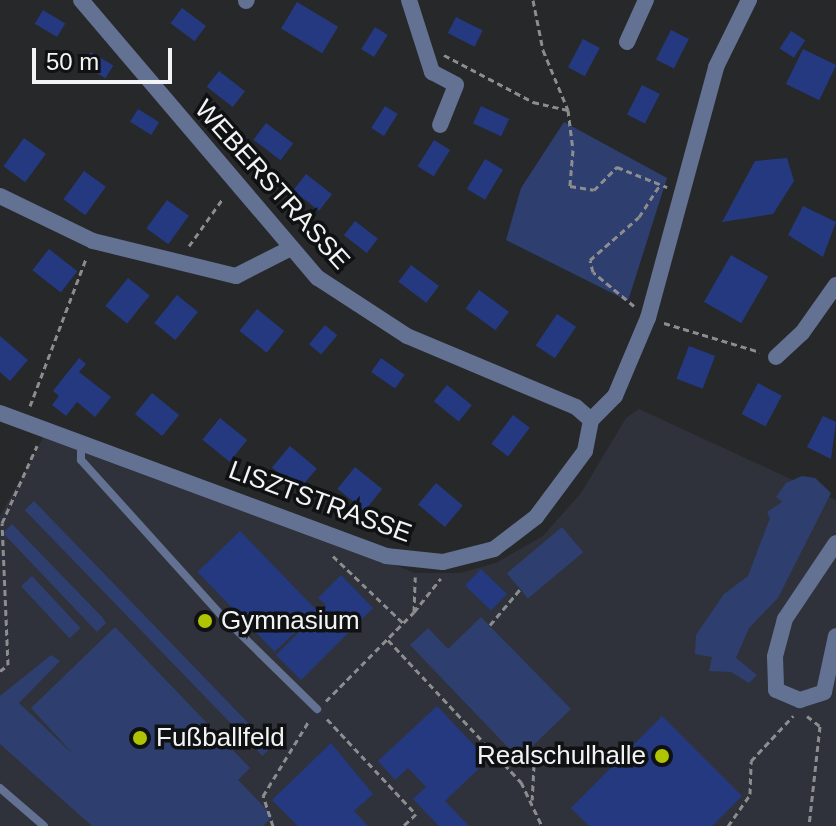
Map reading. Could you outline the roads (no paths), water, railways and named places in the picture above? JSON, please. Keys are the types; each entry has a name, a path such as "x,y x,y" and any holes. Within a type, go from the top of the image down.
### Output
{"street":[{"name":"WEBERSTRASSE","path":"81,0 318,278 374,319 576,407 591,420"},
{"path":"409,0 432,72 456,85 440,125"},
{"path":"627,42 646,0"},
{"name":"LISZTSTRASSE","path":"0,413 81,440 322,531 417,561 443,562 494,549 536,517 585,451 591,420 615,396 648,318 716,67 749,0"},
{"path":"0,196 93,241 236,276 291,248"},
{"path":"776,357 802,333 836,285"},
{"path":"836,543 785,619 775,657 776,690 800,700 824,692 836,636"}],"lane":[{"path":"81,440 81,460 220,614 317,709"},
{"path":"0,788 44,826"}],"place":[{"name":"Gymnasium","path":"205,621"},
{"name":"Fußballfeld","path":"140,738"},
{"name":"Realschulhalle","path":"662,756"}]}
